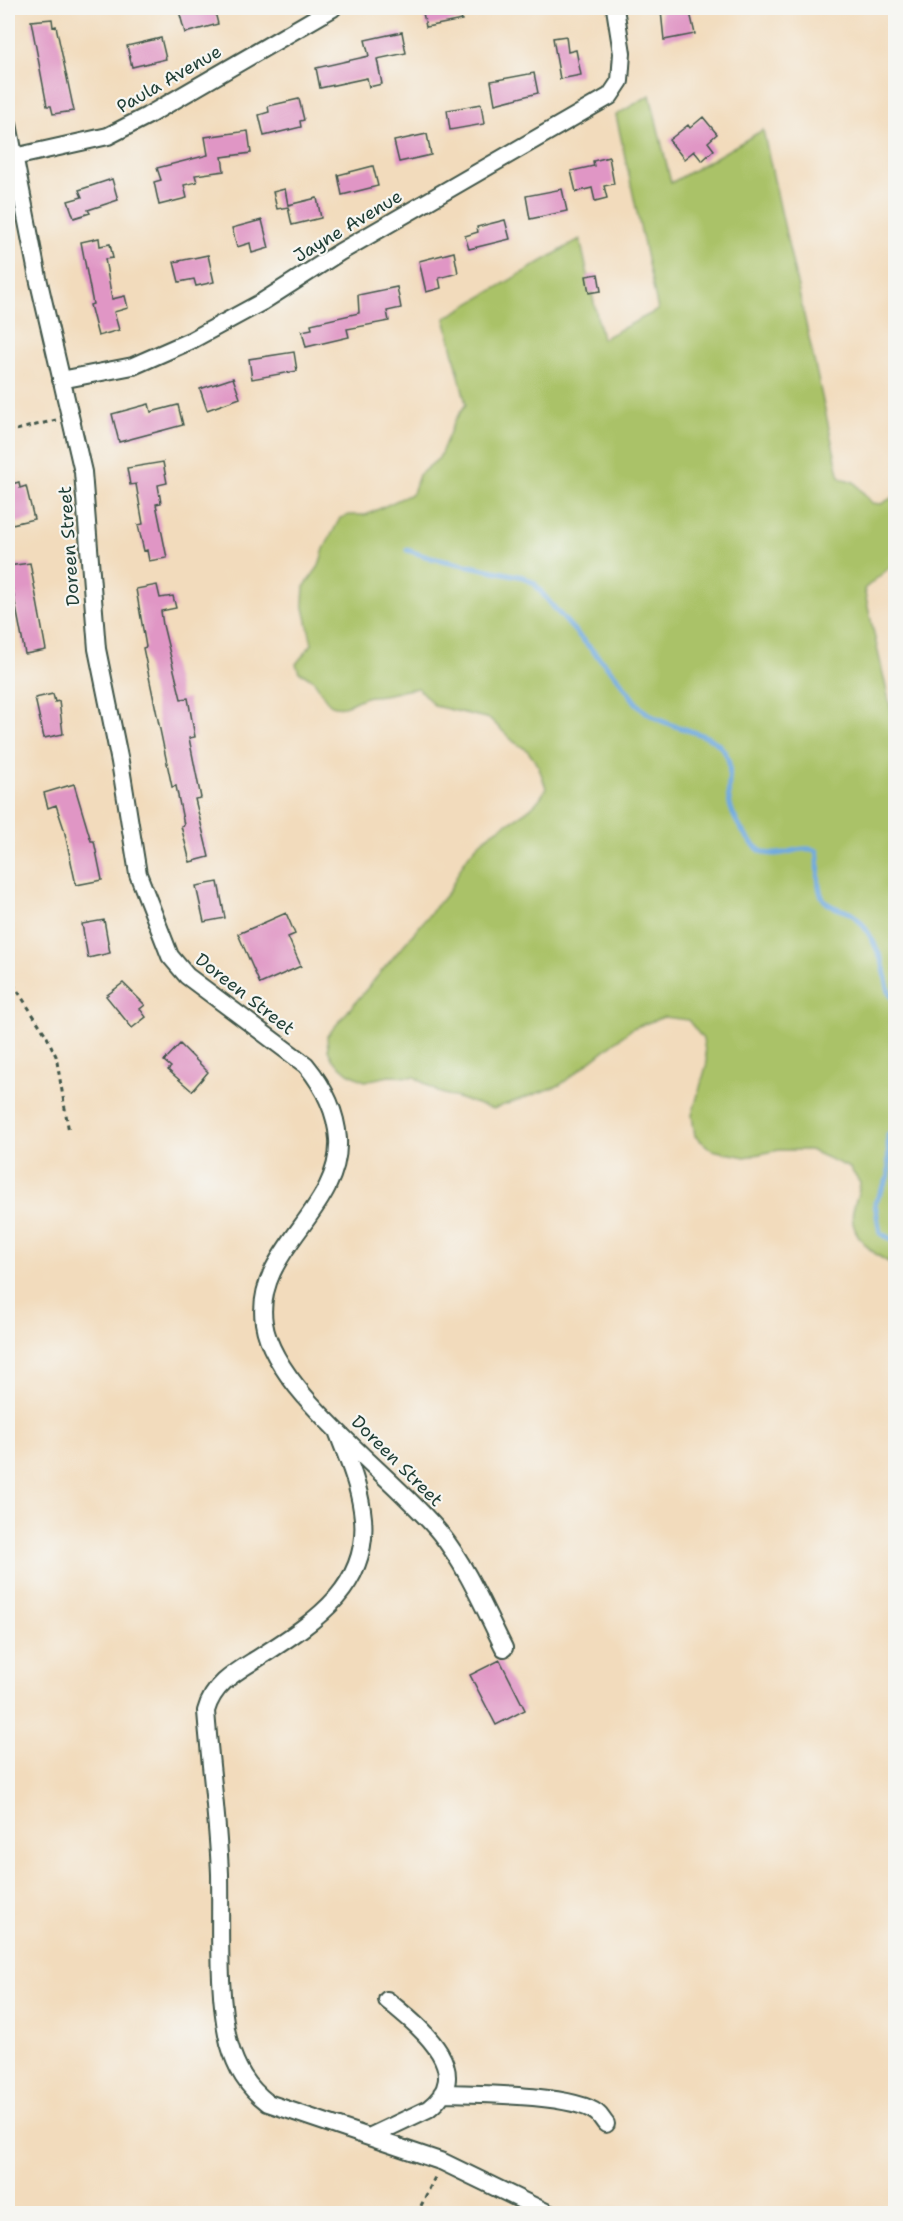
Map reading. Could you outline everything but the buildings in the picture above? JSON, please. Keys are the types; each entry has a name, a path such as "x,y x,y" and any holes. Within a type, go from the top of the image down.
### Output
{"street":[{"name":"Paula Avenue","path":"14,157 108,136 147,116 333,8"},
{"name":"Jayne Avenue","path":"61,380 133,366 190,341 262,302 340,252 610,96 620,81 622,61 615,8"},
{"name":"Doreen Street","path":"8,124 61,380 83,472 97,649 120,762 138,874 170,956 187,976 212,992 248,1024 306,1065 317,1078 332,1106 337,1127 336,1168 318,1204 275,1264 265,1286 262,1307 264,1326 275,1359 293,1384 391,1480 439,1532 461,1562 504,1648"},
{"path":"336,1427 356,1482 362,1509 364,1531 358,1561 336,1600 295,1636 228,1677 209,1700 206,1711 218,1831 224,1995 229,2042 240,2073 252,2091 267,2103 443,2162 550,2214"},
{"path":"369,2137 428,2109 442,2093 447,2075 444,2059 432,2040 387,2000"},
{"path":"442,2093 537,2097 588,2107 606,2124"}],"path":[{"path":"8,432 69,417"},
{"path":"8,976 46,1035 56,1056 69,1132"},
{"path":"417,2214 443,2162"}],"green space":[{"path":"650,95 671,183 763,130 840,478 854,482 872,503 881,504 895,496 895,563 864,589 896,732 895,1265 872,1251 855,1229 853,1211 860,1183 850,1168 810,1150 779,1150 745,1157 712,1150 695,1136 692,1115 707,1063 703,1039 688,1020 664,1017 633,1028 560,1085 493,1109 438,1092 415,1077 389,1076 365,1081 348,1073 333,1060 328,1050 327,1036 450,890 472,851 491,833 534,805 546,788 538,765 527,750 514,742 490,719 435,706 418,688 367,697 343,706 329,703 315,682 299,672 296,664 312,644 303,603 304,587 319,566 324,549 340,518 349,515 366,515 413,493 419,475 439,458 455,420 466,404 445,318 580,239 602,339 658,310 616,115"}],"waterway":[{"path":"407,550 431,558 523,577 534,583 641,708 660,720 703,735 719,745 728,758 729,800 743,832 756,847 770,854 802,849 817,851 822,896 831,906 847,911 864,927 879,953 888,988 896,1002"},
{"path":"896,1130 888,1135 889,1176 875,1203 880,1233 896,1242"}]}
